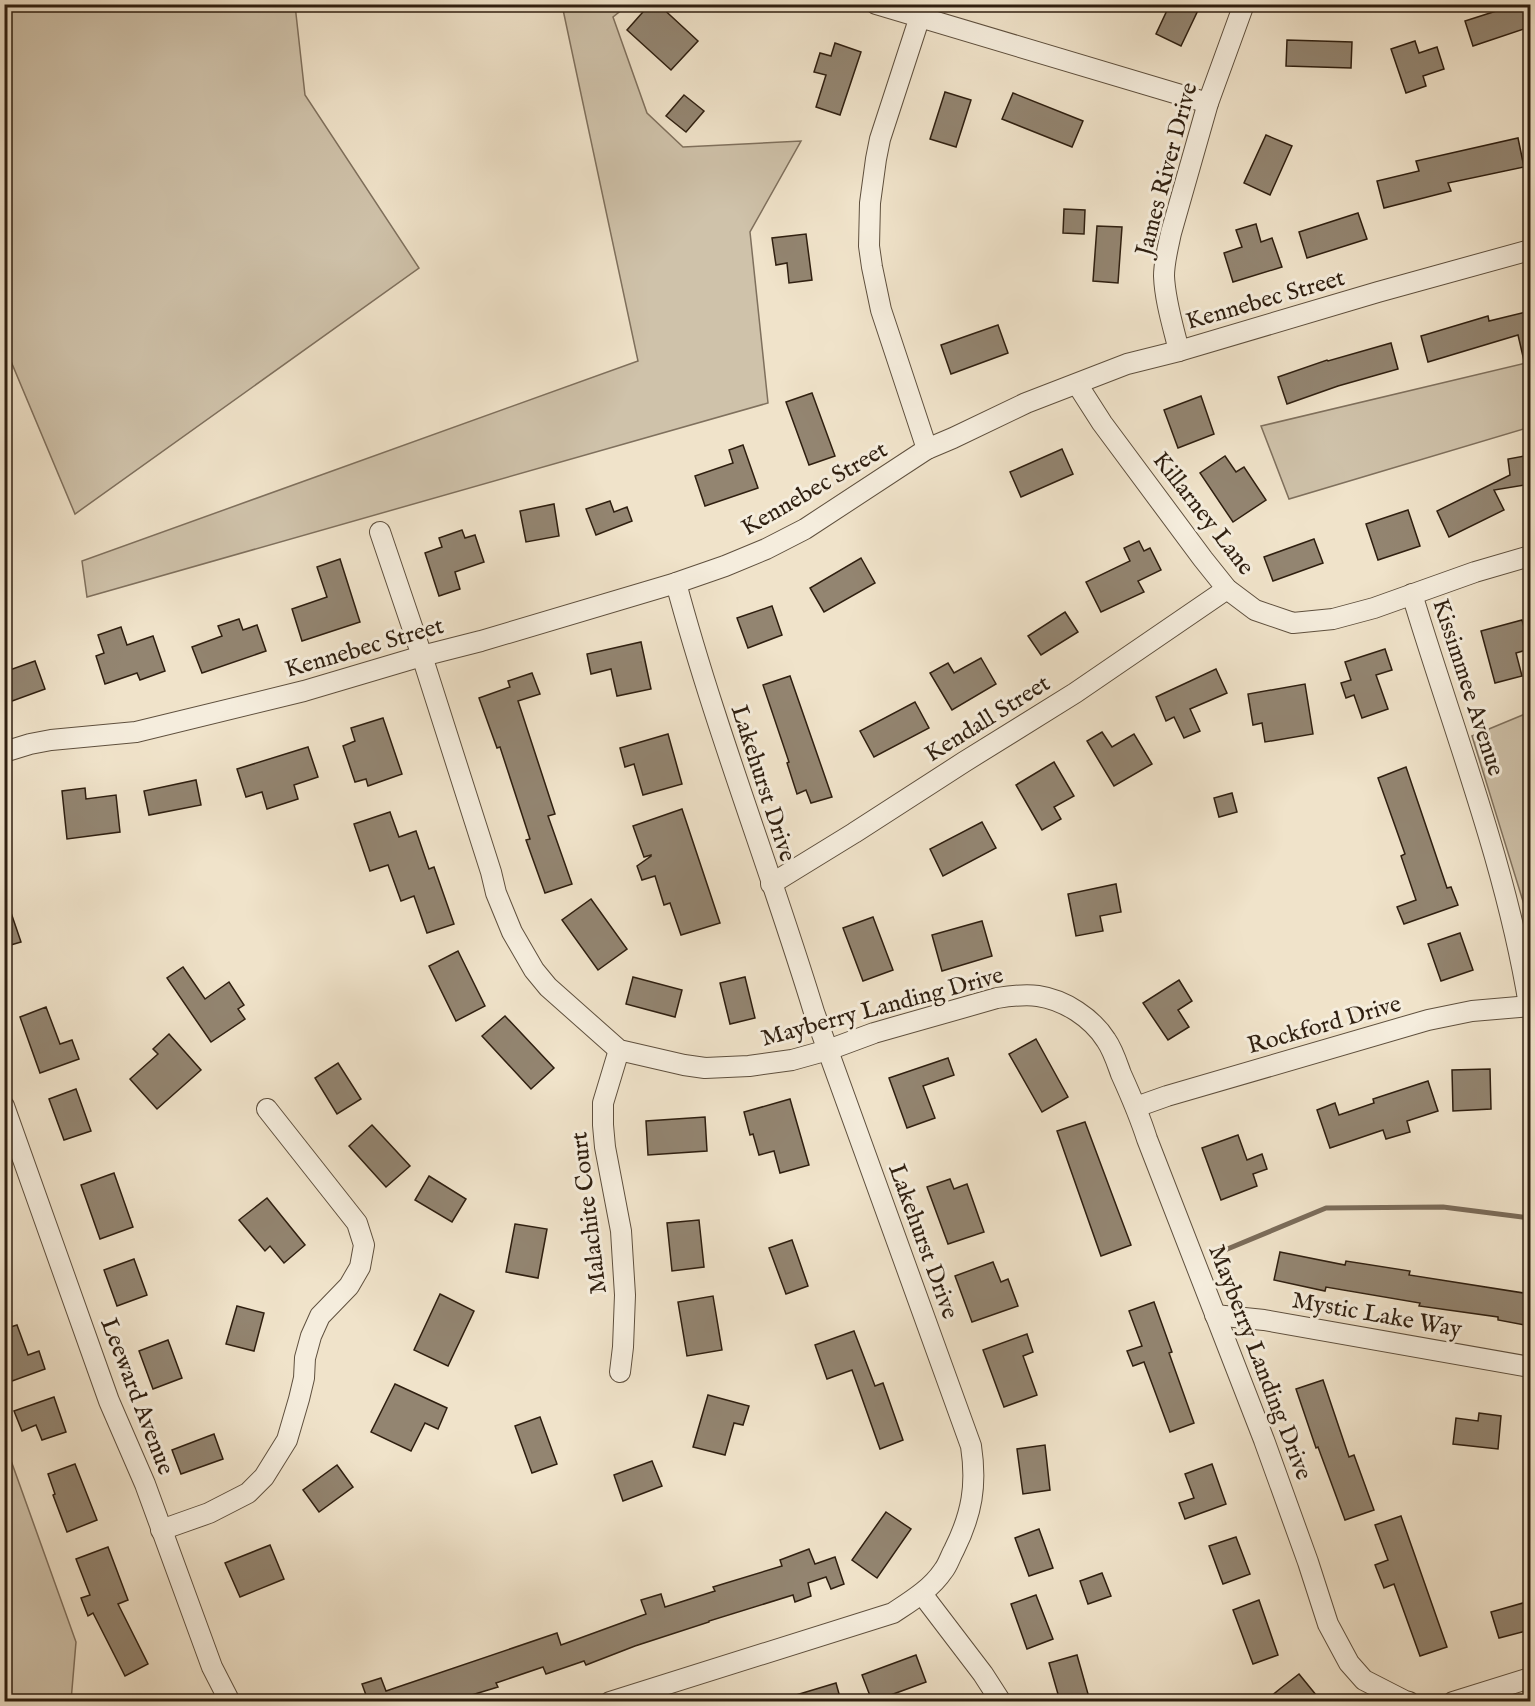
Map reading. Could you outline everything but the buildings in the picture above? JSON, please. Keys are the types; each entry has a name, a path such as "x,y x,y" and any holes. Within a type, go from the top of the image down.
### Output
{"street":[{"path":"876,4 922,11 1209,104"},
{"name":"James River Drive","path":"1179,351 1164,274 1171,233 1209,104 1244,4"},
{"path":"922,11 880,138 870,203 869,246 881,310 927,449"},
{"name":"Kennebec Street","path":"4,752 51,740 136,732 304,691 676,583 735,562 805,529 927,449 1026,403 1127,364 1530,250"},
{"name":"Killarney Lane","path":"1077,384 1102,423 1203,560 1227,589 1255,610 1293,623 1334,619 1530,556"},
{"name":"Mayberry Landing Drive","path":"380,532 422,656 496,893 512,932 534,970 548,987 619,1050 705,1068 749,1066 792,1060 997,998 1017,995 1039,996 1059,1001 1094,1024 1107,1041 1136,1107 1264,1440 1328,1624 1349,1663 1364,1680 1409,1701"},
{"name":"Lakehurst Drive","path":"610,1701 651,1695 893,1613 922,1594 943,1571 966,1521 974,1489 971,1446 828,1050 771,884 696,656 676,583"},
{"name":"Kendall Street","path":"771,884 1076,693 1227,589"},
{"name":"Kissimmee Avenue","path":"1412,594 1485,823 1516,934 1530,1005"},
{"name":"Rockford Drive","path":"1136,1107 1428,1020 1472,1011 1530,1005"},
{"name":"Malachite Court","path":"619,1050 603,1103 603,1125 621,1231 625,1295 620,1372"},
{"name":"Leeward Avenue","path":"4,1106 110,1401 145,1484 212,1667 230,1701"},
{"path":"161,1530 209,1513 248,1493 264,1477 287,1440 304,1378 305,1358 320,1316 349,1286 360,1267 364,1245 357,1223 267,1109"},
{"name":"Mystic Lake Way","path":"1215,1315 1264,1320 1530,1367"},
{"path":"922,1594 1001,1701"},
{"path":"1453,1701 1529,1682"}],"shaded area":[{"path":"4,5 295,5 305,95 419,268 75,514 5,347"},
{"path":"562,5 628,5 613,17 647,113 683,147 801,141 750,232 768,403 87,597 82,561 638,361"},
{"path":"1530,362 1530,427 1289,499 1261,426"},
{"path":"1530,712 1530,924 1472,736"},
{"path":"4,1441 76,1642 71,1701 5,1701"}],"waterway":[{"path":"1225,1250 1326,1208 1443,1207 1530,1218"}]}
